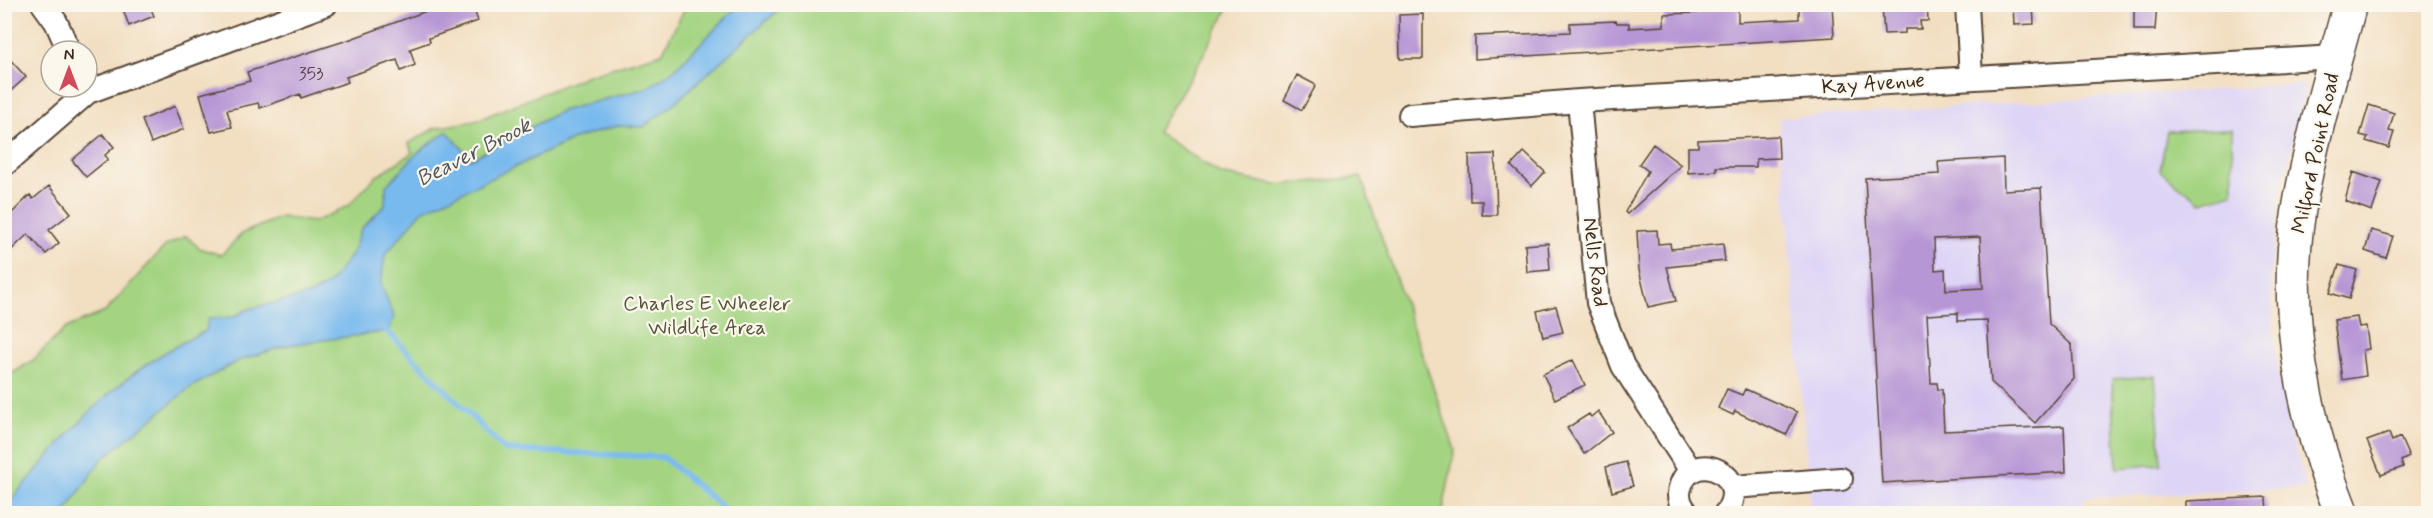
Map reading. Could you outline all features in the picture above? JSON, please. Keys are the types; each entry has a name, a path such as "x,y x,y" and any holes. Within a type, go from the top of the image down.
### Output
{"street":[{"path":"43,4 56,22 64,39"},
{"path":"99,86 326,4"},
{"path":"1967,4 1971,78"},
{"name":"Milford Point Road","path":"2342,513 2311,425 2296,340 2295,257 2301,198 2350,4"},
{"name":"Kay Avenue","path":"1410,115 1579,101 2336,57"},
{"path":"4,165 77,99"},
{"name":"Nells Road","path":"1579,101 1598,303 1623,366 1691,471"},
{"path":"1688,513 1680,503 1679,494 1685,477 1691,471 1699,468 1716,469 1729,480 1732,488 1731,506 1725,513"},
{"path":"1732,488 1841,479"}],"shaded area":[{"path":"2302,84 2306,91 2280,195 2271,271 2275,353 2290,433 2307,488 2083,498 2086,513 1811,513 1779,118"}],"green space":[{"name":"Charles E Wheeler Wildlife Area","path":"687,4 1230,5 1199,63 1157,132 1220,174 1276,185 1361,177 1455,450 1442,514 5,514 5,378 32,361 66,328 105,312 165,246 186,236 199,248 221,255 243,233 281,217 314,222 348,206 375,177 412,153 409,143 435,128 475,121 588,75 662,53"},
{"path":"2232,129 2233,193 2201,202 2160,171 2167,131"},
{"path":"2155,376 2161,464 2117,468 2112,379"}],"water":[{"path":"739,5 784,5 670,107 643,127 617,126 574,139 422,211 385,255 381,284 394,317 389,331 288,345 238,361 191,387 101,460 65,513 5,513 5,507 50,454 95,407 145,366 174,347 206,331 208,319 233,317 249,309 312,294 330,283 352,254 361,229 385,205 386,186 416,154 447,131 471,159 561,111 647,88 674,70"}],"building":[{"path":"121,4 149,4 154,16 129,26"},
{"path":"445,4 472,4 478,21 429,38 430,42 410,49 415,65 401,71 397,60 346,77 348,82 301,98 300,94 260,108 258,103 227,110 232,127 211,132 200,94 250,81 247,72 348,40"},
{"path":"1698,4 1738,4 1738,22 1799,19 1799,4 1832,4 1834,37 1475,59 1475,36 1570,32 1570,23 1616,21 1617,23 1629,23 1629,28 1664,26 1664,14 1698,13"},
{"path":"1927,4 1928,21 1920,21 1921,29 1905,29 1905,33 1884,34 1882,6"},
{"path":"2013,4 2033,4 2034,24 2014,25"},
{"path":"2134,4 2157,4 2155,30 2134,30"},
{"path":"1423,14 1423,59 1400,59 1399,15"},
{"path":"4,53 26,77 4,97"},
{"path":"1297,75 1316,85 1302,110 1284,100"},
{"path":"2369,105 2394,113 2389,131 2394,132 2389,148 2366,141 2368,137 2360,135"},
{"path":"175,106 184,129 151,143 142,120"},
{"path":"103,134 114,147 105,155 108,159 86,177 72,160"},
{"path":"1778,136 1779,158 1756,159 1756,167 1716,167 1717,171 1688,173 1688,147 1698,147 1698,140"},
{"path":"1653,144 1681,165 1627,214 1625,212 1648,171 1639,164"},
{"path":"1524,152 1545,172 1532,186 1511,166"},
{"path":"1495,154 1497,215 1482,215 1482,201 1470,201 1469,155"},
{"path":"2003,158 2004,190 2041,188 2049,324 2072,345 2074,379 2035,423 1991,382 1987,320 1958,321 1958,313 1927,315 1931,383 1937,383 1938,390 1942,389 1944,431 2064,426 2066,472 1882,483 1865,178 1939,174 1938,162","holes":["1980,237 1983,288 1946,290 1945,269 1935,270 1934,239"]},
{"path":"2353,172 2382,182 2372,211 2345,201"},
{"path":"49,186 71,213 49,230 59,243 46,254 28,234 4,257 4,221 30,195 33,199"},
{"path":"1657,230 1658,244 1670,243 1671,249 1723,244 1725,261 1667,267 1676,301 1648,307 1639,270 1637,231"},
{"path":"2371,230 2393,236 2386,258 2365,251"},
{"path":"1548,243 1550,270 1527,272 1525,245"},
{"path":"2339,265 2357,270 2349,299 2330,293"},
{"path":"1556,306 1563,332 1543,337 1537,311"},
{"path":"2357,317 2359,327 2366,326 2369,349 2363,350 2366,376 2342,380 2334,320"},
{"path":"1573,360 1585,385 1555,399 1543,374"},
{"path":"1727,389 1742,395 1745,389 1797,412 1786,435 1735,411 1733,415 1718,408"},
{"path":"1598,411 1612,432 1584,454 1567,428 1589,414 1591,417"},
{"path":"2389,433 2392,441 2400,437 2409,457 2401,461 2403,467 2381,475 2367,441"},
{"path":"1626,462 1633,486 1612,492 1606,467"},
{"path":"2266,497 2267,513 2186,513 2186,501"}],"waterway":[{"path":"383,327 505,450 663,457 730,514"}],"water label":[{"name":"Beaver Brook","path":"473,151"}]}
